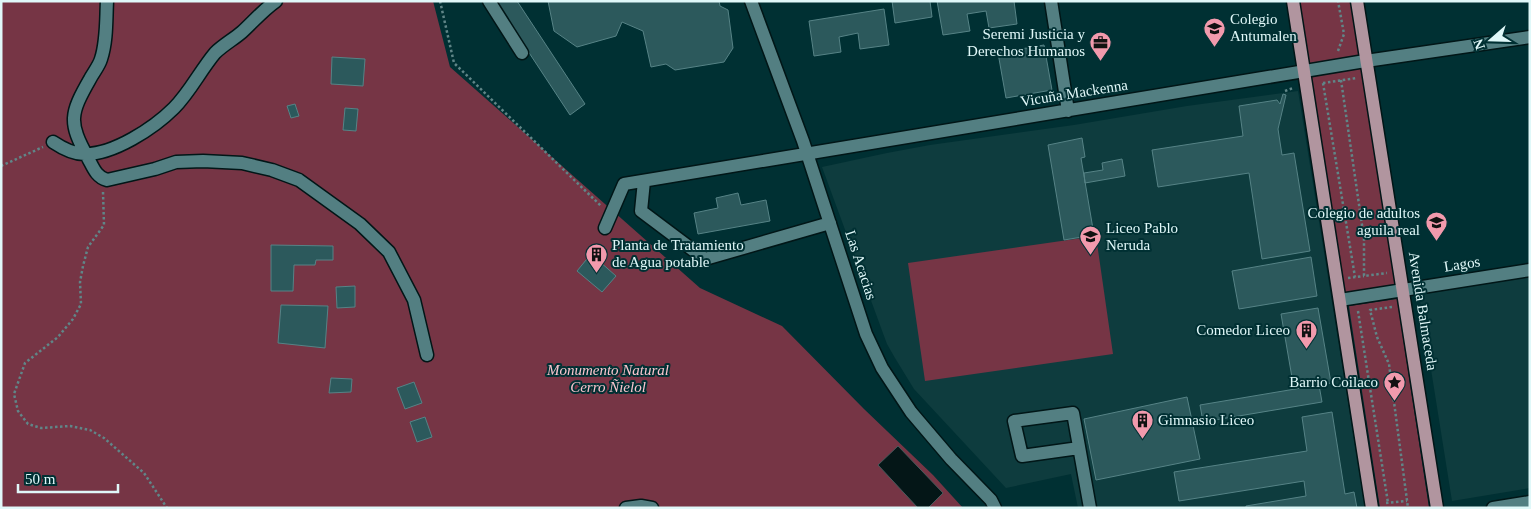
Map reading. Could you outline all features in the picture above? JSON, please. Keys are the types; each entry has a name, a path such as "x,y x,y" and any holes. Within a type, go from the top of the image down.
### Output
{"main road":[{"path":"1293,1 1372,506"},
{"name":"Avenida Balmaceda","path":"1357,1 1437,508"}],"street":[{"path":"107,1 106,32 101,60 77,101 73,118 77,136 101,178 108,180 176,162 203,161 242,163 272,170 299,180 360,224 389,252 414,300 427,354"},
{"path":"53,142 63,148 86,154 113,149 124,144 173,108 189,91 216,52 241,33 267,7 276,1"},
{"path":"489,1 522,53"},
{"name":"Las Acacias","path":"751,1 808,154 866,334 882,368 911,412 951,459 991,500 995,508"},
{"path":"1051,1 1068,110"},
{"name":"Vicuña Mackenna","path":"610,216 624,184 1304,71 1530,37"},
{"path":"644,181 642,211 705,259 830,223"},
{"path":"605,228 610,216"},
{"name":"Lagos","path":"1340,300 1530,270"},
{"path":"1079,448 1022,456 1014,421 1073,413 1090,508"},
{"path":"1493,508 1530,502"},
{"path":"626,508 641,506 652,508"}],"path":[{"path":"440,1 454,63 610,216"},
{"path":"1338,1 1344,34 1338,51"},
{"path":"1361,77 1341,80 1364,239 1364,276"},
{"path":"1323,83 1355,277 1400,270"},
{"path":"1,166 53,142"},
{"path":"101,178 104,225 88,248 82,266 80,282 81,304 73,319 58,337 25,363 14,394 18,411 28,424 41,428 70,426 90,430 104,438 144,473 167,508"},
{"path":"1406,306 1370,310 1389,364 1408,508"},
{"path":"1358,312 1388,503"},
{"path":"1372,506 1407,501"}],"shaded area":[{"name":"Liceo Pablo Neruda","path":"1298,91 1365,508 1078,508 1071,474 1006,488 914,389 895,358 887,344 822,167 930,145"},
{"path":"1530,277 1530,488 1452,501 1419,294"},
{"path":"898,446 943,493 928,508 918,508 878,465"}],"green space":[{"name":"Monumento Natural Cerro Ñielol","path":"1,1 433,1 450,67 700,288 782,326 933,475 963,508 1,508"},
{"path":"1297,1 1353,1 1362,57 1307,67"},
{"path":"1362,67 1397,285 1345,293 1311,77"},
{"path":"1096,236 1113,354 925,381 908,263"},
{"path":"1397,299 1429,508 1380,508 1350,313 1349,306"}],"building":[{"path":"495,1 517,1 585,104 570,115"},
{"path":"548,1 719,1 720,6 728,10 733,48 724,62 675,70 666,64 651,67 643,31 622,22 616,36 577,47 554,31"},
{"path":"892,1 930,1 932,17 895,23"},
{"path":"937,1 1014,1 1017,24 989,28 986,11 967,14 970,31 943,35"},
{"path":"884,9 889,45 860,49 858,33 839,37 841,52 814,56 809,21"},
{"path":"1044,45 1052,90 1006,98 998,53"},
{"path":"332,57 365,59 363,86 331,84"},
{"path":"1283,94 1286,95 1278,129 1282,155 1294,153 1310,251 1262,259 1249,173 1158,187 1152,150 1243,136 1239,106 1277,100 1280,104"},
{"path":"295,104 299,116 291,118 287,106"},
{"path":"345,108 358,109 356,131 343,130"},
{"path":"1082,138 1085,157 1081,158 1094,235 1064,240 1048,145"},
{"path":"1122,159 1125,176 1085,183 1084,173 1103,170 1102,163"},
{"path":"738,193 741,205 766,200 770,221 698,234 694,213 718,208 716,198"},
{"path":"271,245 333,246 333,260 316,260 315,265 294,265 293,291 271,291"},
{"name":"Planta de Tratamiento de Agua potable","path":"591,254 616,276 602,292 577,271"},
{"path":"1311,257 1317,296 1239,309 1232,271"},
{"path":"355,286 355,307 337,308 336,287"},
{"path":"281,305 328,306 325,348 278,343"},
{"name":"Comedor Liceo","path":"1318,308 1331,383 1294,389 1281,314"},
{"path":"331,378 352,379 351,392 329,393"},
{"path":"414,382 422,403 405,409 397,388"},
{"path":"1319,385 1322,402 1203,422 1200,405"},
{"name":"Gimnasio Liceo","path":"1187,397 1200,459 1096,480 1084,419"},
{"path":"1332,412 1345,494 1354,492 1357,508 1246,508 1246,506 1306,496 1304,481 1179,501 1174,472 1307,451 1302,417"},
{"path":"425,417 432,437 417,442 410,422"}],"place":[{"name":"Colegio Antumalen","path":"1214,47"},
{"name":"Seremi Justicia y Derechos Humanos","path":"1101,62"},
{"name":"Colegio de adultos aguila real","path":"1436,241"},
{"name":"Liceo Pablo Neruda","path":"1090,256"},
{"name":"Planta de Tratamiento de Agua potable","path":"596,273"},
{"name":"Comedor Liceo","path":"1306,349"},
{"name":"Barrio Coilaco","path":"1394,401"},
{"name":"Gimnasio Liceo","path":"1142,439"}]}
